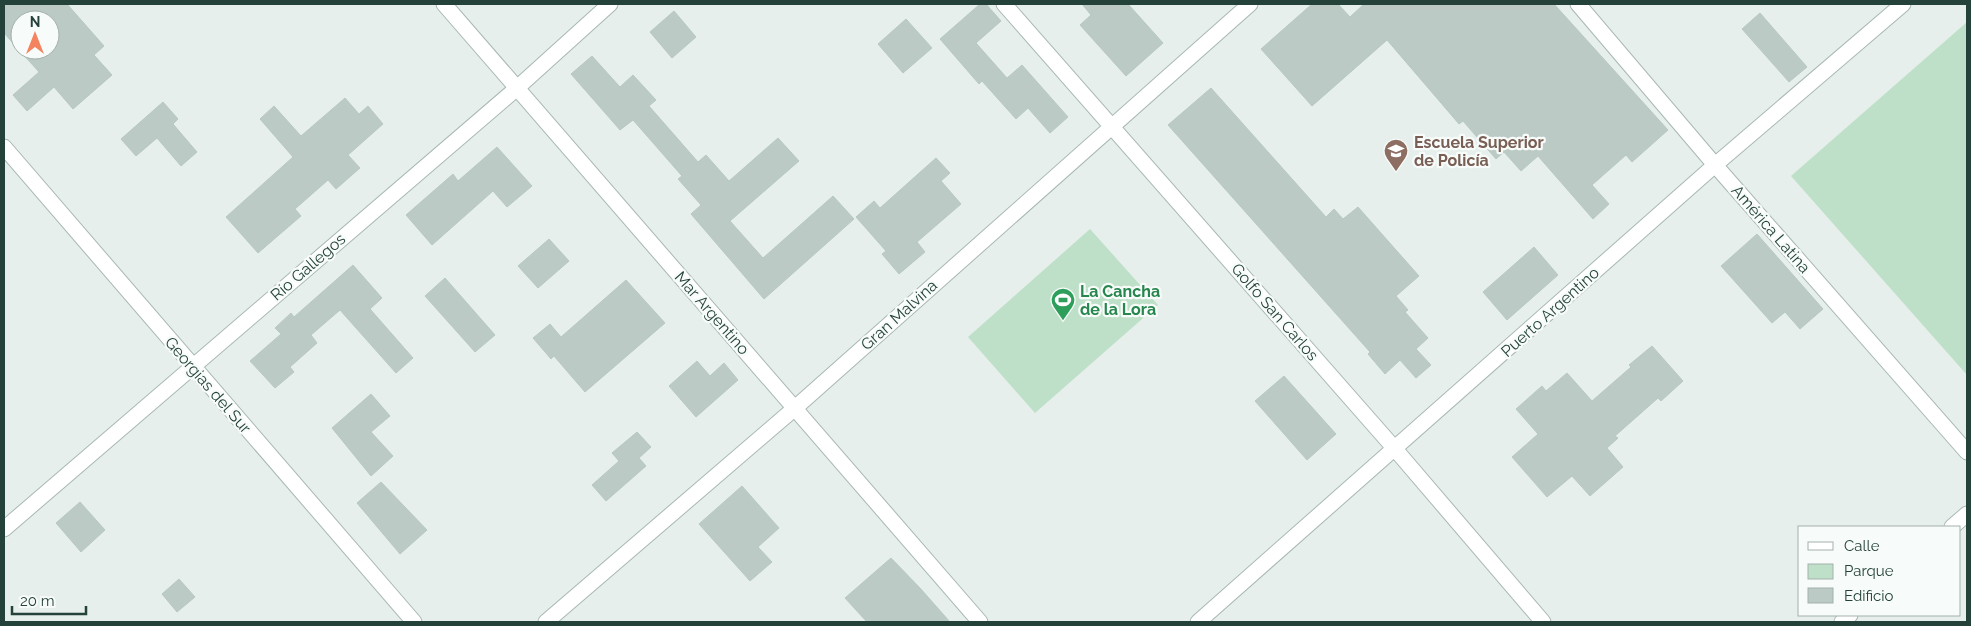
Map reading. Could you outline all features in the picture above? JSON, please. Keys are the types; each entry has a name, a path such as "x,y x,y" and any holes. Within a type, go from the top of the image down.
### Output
{"street":[{"name":"Mar Argentino","path":"444,4 980,622"},
{"name":"Río Gallegos","path":"4,529 517,88 610,4"},
{"name":"Golfo San Carlos","path":"1004,4 1395,449 1543,622"},
{"name":"Gran Malvina","path":"546,622 795,408 1250,4"},
{"name":"América Latina","path":"1578,4 1715,165 1967,452"},
{"name":"Puerto Argentino","path":"1198,622 1715,165 1903,4"},
{"name":"Georgias del Sur","path":"4,147 414,622"},
{"path":"1953,526 1967,514"}],"green space":[{"path":"1967,22 1967,375 1791,176"},
{"name":"La Cancha de la Lora","path":"1090,229 1158,305 1035,413 968,337"}],"building":[{"path":"4,4 67,4 104,46 94,55 112,75 73,109 54,87 27,111 13,95 39,72 28,60 60,60 60,10 10,10 10,40 4,33"},
{"path":"980,4 986,4 1001,21 976,43 1007,78 1022,65 1068,117 1050,133 1028,108 1016,119 982,81 979,84 940,39"},
{"path":"1082,4 1128,4 1163,43 1126,76 1080,25 1091,15"},
{"path":"1312,4 1338,4 1350,17 1364,4 1554,4 1668,130 1632,162 1626,155 1592,185 1609,204 1593,219 1538,156 1521,171 1504,152 1496,159 1463,121 1459,124 1387,40 1312,106 1261,49"},
{"path":"674,11 696,37 672,58 650,32"},
{"path":"1760,13 1807,67 1789,82 1742,29"},
{"path":"906,19 932,48 903,73 878,44"},
{"path":"592,56 620,87 633,75 656,100 649,106 698,162 706,155 729,181 778,138 799,161 730,221 763,258 833,196 854,219 764,299 691,214 701,205 678,179 682,176 633,120 620,130 571,74"},
{"path":"1211,88 1326,217 1334,209 1343,219 1358,207 1419,276 1396,296 1408,310 1405,312 1428,338 1416,349 1431,365 1416,378 1400,360 1385,374 1368,354 1370,352 1168,125"},
{"path":"345,98 359,114 368,106 383,124 348,155 360,168 336,189 328,180 295,209 301,216 258,253 226,217 293,157 260,119 274,106 301,136"},
{"path":"163,102 178,119 173,124 197,152 181,166 157,138 136,156 121,139"},
{"path":"497,147 532,186 507,207 493,191 432,245 406,215 453,174 458,181"},
{"path":"936,158 950,173 941,181 961,204 917,242 925,252 899,274 882,254 886,251 856,217 874,201 880,208"},
{"path":"1757,234 1823,309 1800,329 1785,312 1772,323 1721,266"},
{"path":"549,239 569,261 538,288 518,266"},
{"path":"1534,247 1558,275 1507,320 1483,292"},
{"path":"353,265 382,298 370,309 413,358 396,373 340,310 311,335 317,343 290,367 294,372 275,388 250,361 281,334 275,328 291,313 294,317"},
{"path":"445,278 495,335 475,352 425,296"},
{"path":"626,280 665,323 585,392 554,356 551,359 533,338 550,324 561,337"},
{"path":"1652,346 1683,381 1661,401 1658,398 1615,436 1618,438 1607,448 1623,467 1590,496 1572,476 1547,497 1512,457 1538,434 1516,409 1542,386 1546,391 1567,373 1592,401 1631,367 1629,365"},
{"path":"697,361 710,376 724,363 738,380 696,417 669,386"},
{"path":"1284,376 1336,434 1307,460 1255,401"},
{"path":"371,394 390,416 371,432 393,456 371,476 332,428"},
{"path":"637,432 651,447 639,458 646,466 606,501 592,485 619,461 612,453"},
{"path":"381,482 427,530 400,554 357,503"},
{"path":"742,486 779,528 758,547 772,562 750,581 699,524"},
{"path":"80,502 105,530 81,552 56,523"},
{"path":"891,558 950,622 867,622 845,598"},
{"path":"179,579 195,597 177,612 162,594"}],"place":[{"name":"Escuela Superior de Policía","path":"1396,172"},
{"name":"La Cancha de la Lora","path":"1063,321"}]}
